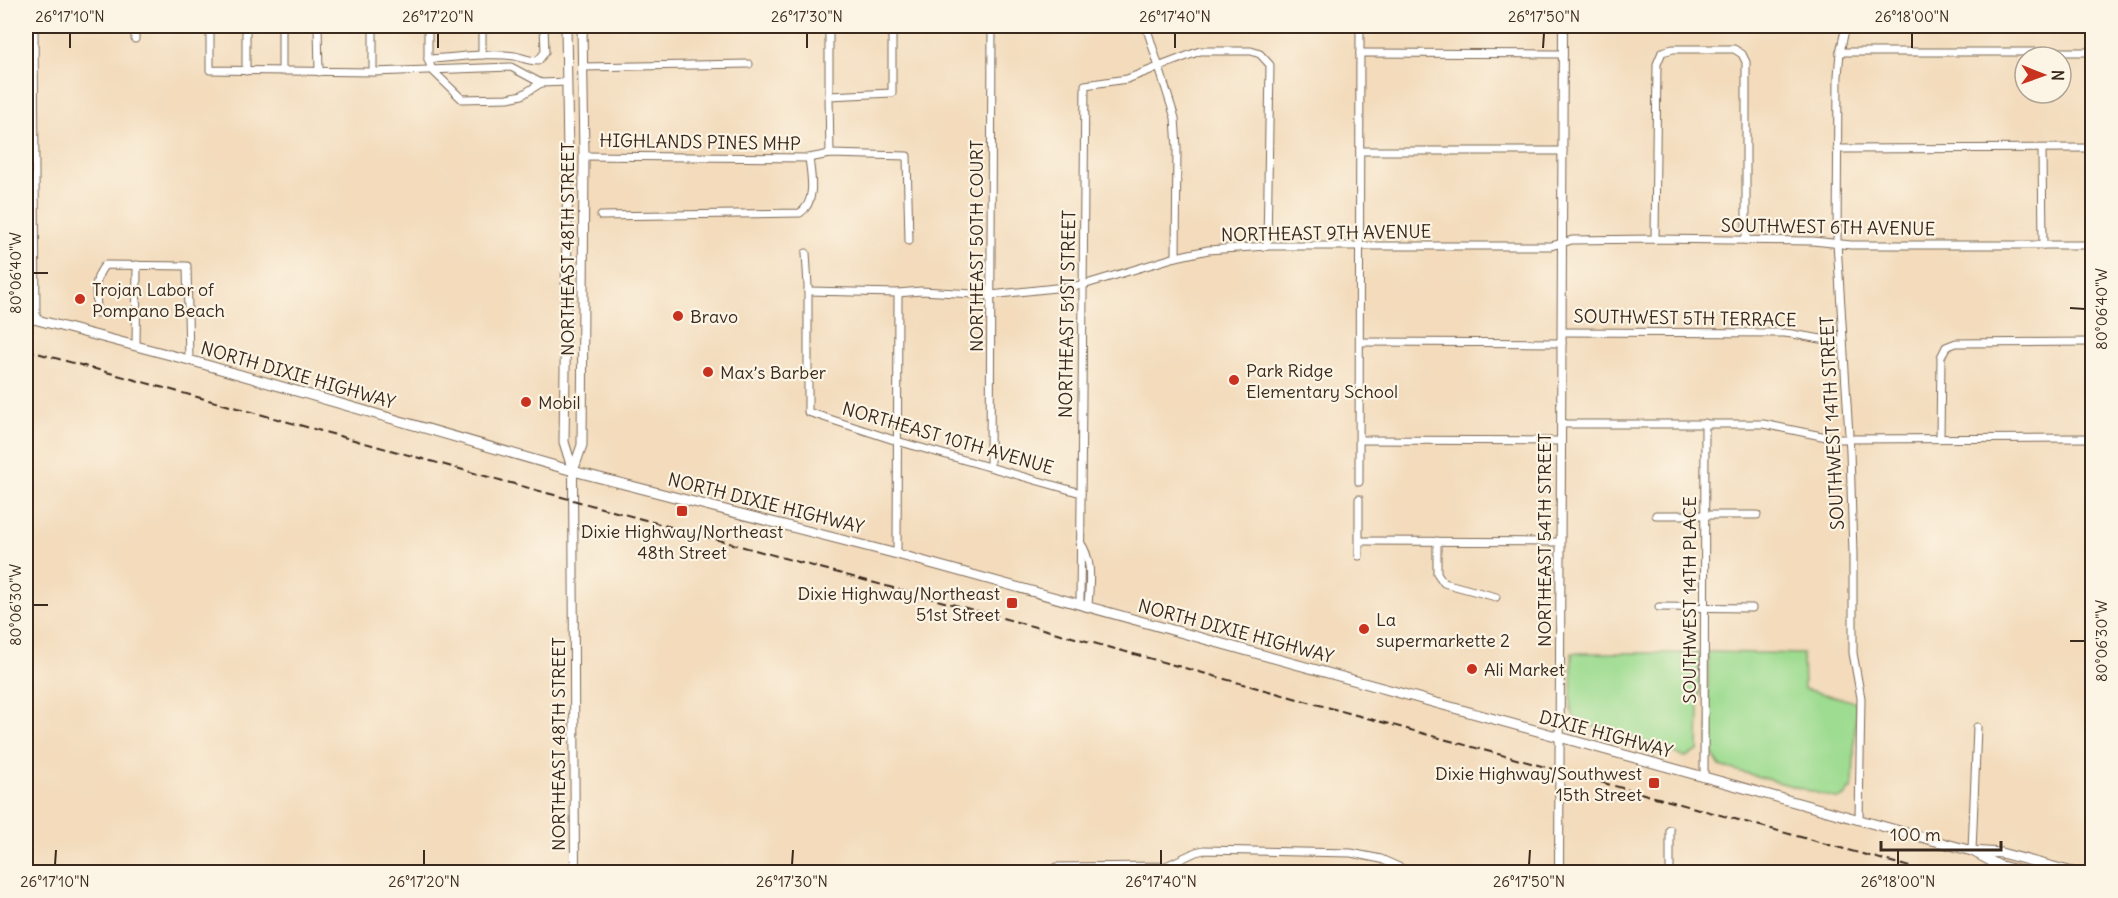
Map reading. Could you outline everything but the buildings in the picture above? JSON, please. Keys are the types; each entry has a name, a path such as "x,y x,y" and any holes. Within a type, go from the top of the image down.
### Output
{"main road":[{"name":"NORTHEAST 48TH STREET","path":"566,26 564,442 573,471"},
{"name":"NORTHEAST 48TH STREET","path":"573,471 582,445 584,178 582,26"},
{"path":"567,82 578,94 579,160 584,178"},
{"name":"NORTH DIXIE HIGHWAY","path":"26,317 189,360 573,471 897,554 1499,721"},
{"name":"DIXIE HIGHWAY","path":"1499,721 1972,851"},
{"path":"1972,851 1998,865 2024,873"},
{"path":"1972,851 2001,853 2073,873"}],"street":[{"path":"34,26 36,320"},
{"path":"135,26 135,39"},
{"path":"210,26 210,70 373,72 511,67 541,83"},
{"path":"246,26 246,71"},
{"path":"282,26 282,71"},
{"path":"318,26 319,72"},
{"path":"373,26 373,72"},
{"path":"428,26 428,59 432,70 462,99 508,98 522,95 541,83 567,82"},
{"path":"482,26 482,55"},
{"path":"428,59 482,55 515,56 528,61 538,61 545,52 544,26"},
{"path":"829,26 830,154"},
{"path":"829,96 892,93 892,26"},
{"name":"NORTHEAST 50TH COURT","path":"990,466 992,26"},
{"path":"1146,26 1175,118 1176,257"},
{"path":"1359,482 1360,26"},
{"name":"NORTHEAST 54TH STREET","path":"1559,873 1563,26"},
{"name":"SOUTHWEST 14TH STREET","path":"1846,26 1840,52 1838,76 1837,243 1849,438 1853,554 1853,653 1861,699 1859,820"},
{"path":"1655,239 1657,64 1662,52 1673,49 1734,49 1742,54 1746,62 1746,240"},
{"path":"1158,66 1200,51 1251,51 1260,54 1270,65 1267,246"},
{"path":"1840,52 2092,52"},
{"path":"1360,53 1563,54"},
{"path":"582,67 749,64"},
{"name":"NORTHEAST 51ST STREET","path":"1084,606 1090,566 1087,551 1080,542 1084,85 1127,79 1158,66"},
{"path":"2043,148 2043,245"},
{"path":"1837,149 2092,148"},
{"path":"1360,151 1563,151"},
{"path":"809,158 830,154 907,156 909,241"},
{"name":"HIGHLANDS PINES MHP","path":"584,156 809,158 810,201 806,209 800,213 601,216"},
{"name":"SOUTHWEST 6TH AVENUE","path":"1562,244 1572,240 1655,239 1837,243 1851,246 2092,245"},
{"name":"NORTHEAST 9TH AVENUE","path":"808,291 898,293 921,291 991,295 1083,285 1176,257 1208,250 1267,246 1554,246 1562,244"},
{"path":"806,253 808,291"},
{"path":"98,313 96,284 98,273 105,265 187,266 189,360"},
{"path":"136,346 137,266"},
{"name":"NORTHEAST 10TH AVENUE","path":"808,291 808,412 897,441 1081,493"},
{"path":"897,554 898,293"},
{"name":"SOUTHWEST 5TH TERRACE","path":"1562,332 1784,333 1843,341"},
{"path":"1360,342 1562,343"},
{"path":"1940,438 1941,357 1946,347 1956,343 2092,342"},
{"name":"SOUTHWEST 14TH PLACE","path":"1704,778 1705,423"},
{"path":"1561,424 1763,424 1822,437 1849,438 2092,438"},
{"path":"1360,440 1561,441"},
{"name":"NORTHEAST 48TH STREET","path":"573,471 575,873"},
{"path":"1359,499 1359,556"},
{"path":"1656,515 1757,515"},
{"path":"1360,541 1560,542"},
{"path":"1437,542 1437,573 1444,584 1496,597"},
{"path":"1659,607 1752,608"},
{"path":"1972,851 1977,727"},
{"path":"1670,830 1670,873"},
{"path":"1056,870 1166,866 1204,850 1316,851 1367,855 1410,873"}],"green space":[{"path":"1708,652 1803,654 1804,689 1856,702 1852,789 1849,789 1846,795 1839,799 1720,766 1709,743"},
{"path":"1572,653 1700,653 1698,751 1685,757 1581,723 1574,717 1571,710"}],"railway":[{"path":"26,350 1928,872"}],"place":[{"name":"Trojan Labor of Pompano Beach","path":"80,299"},
{"name":"Bravo","path":"678,316"},
{"name":"Max’s Barber","path":"708,372"},
{"name":"Park Ridge Elementary School","path":"1234,380"},
{"name":"Mobil","path":"526,402"},
{"name":"Dixie Highway/Northeast 48th Street","path":"682,511"},
{"name":"Dixie Highway/Northeast 51st Street","path":"1012,603"},
{"name":"La supermarkette 2","path":"1364,629"},
{"name":"Ali Market","path":"1472,669"},
{"name":"Dixie Highway/Southwest 15th Street","path":"1654,783"}]}
